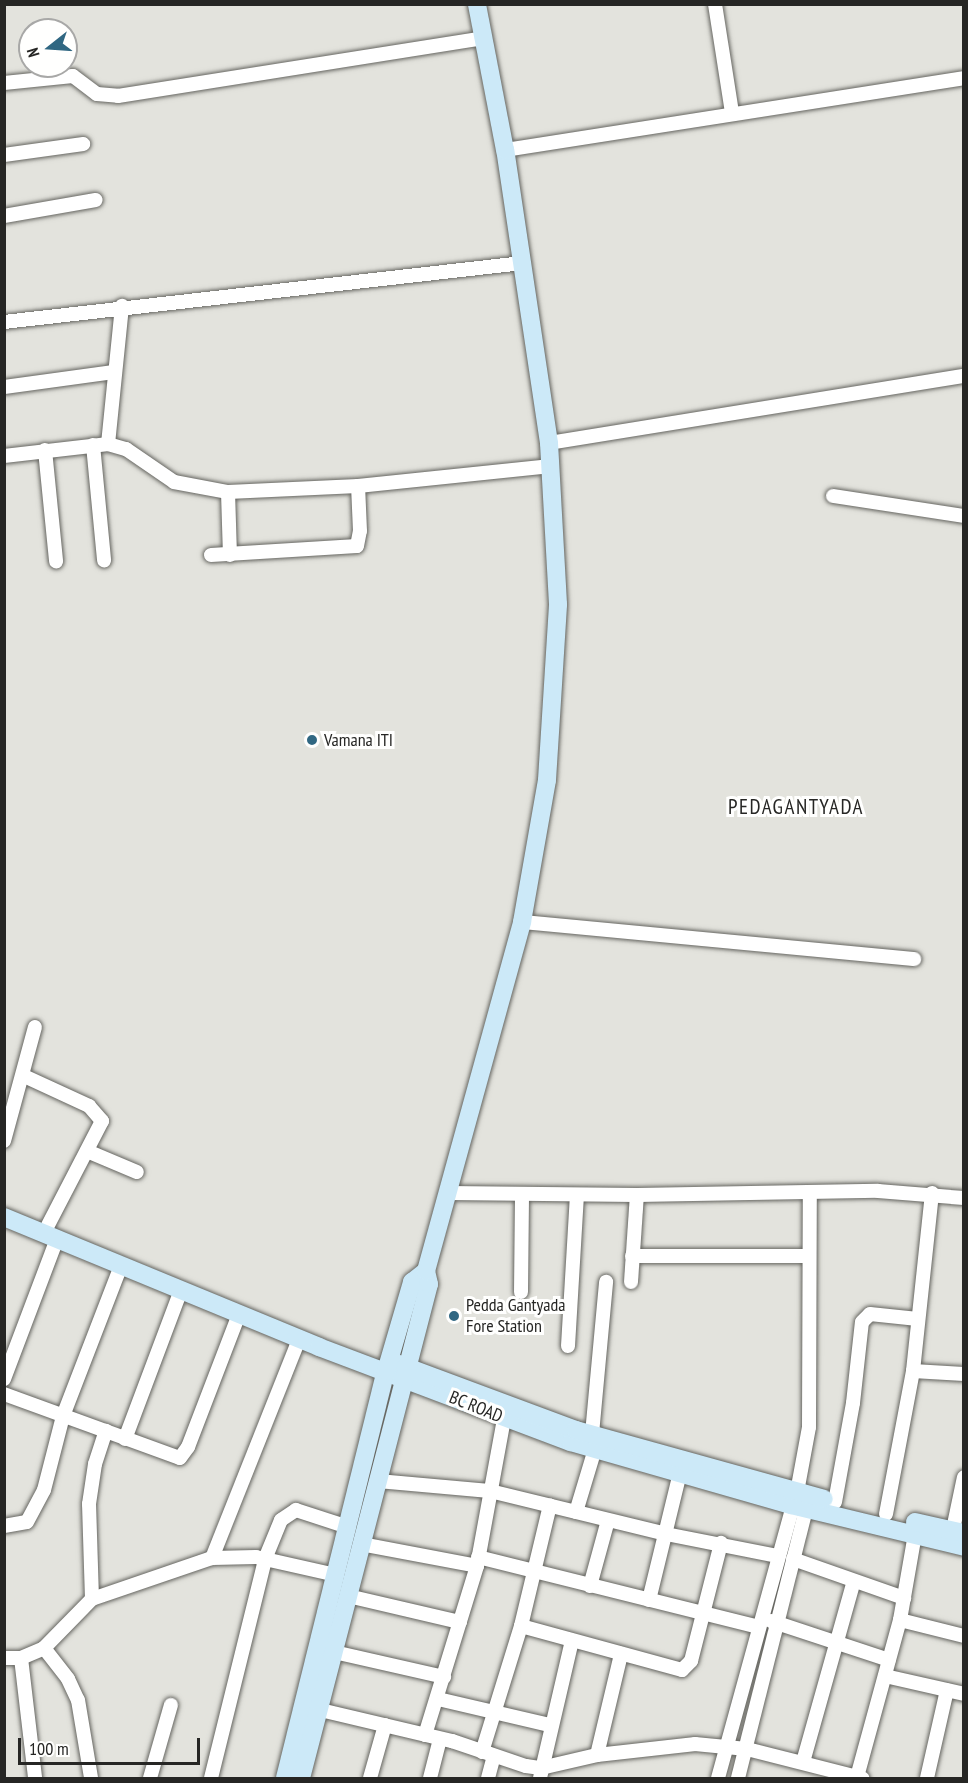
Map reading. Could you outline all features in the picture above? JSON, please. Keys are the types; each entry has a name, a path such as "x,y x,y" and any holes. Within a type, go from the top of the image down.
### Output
{"street":[{"path":"285,1779 334,1652 429,1284 426,1271 522,922 547,780 557,659 555,533 549,443 505,150 477,4"},
{"path":"715,4 732,113"},
{"path":"4,83 73,76 97,94 118,96 483,38"},
{"path":"505,150 963,78"},
{"path":"4,155 83,144"},
{"path":"4,216 96,200"},
{"path":"4,322 122,306 523,263"},
{"path":"108,444 122,306"},
{"path":"4,387 114,372"},
{"path":"549,443 963,376"},
{"path":"4,456 108,444 126,449 174,482 228,492 358,486 551,466"},
{"path":"93,445 104,560"},
{"path":"45,450 56,561"},
{"path":"211,555 357,546 360,531 358,486"},
{"path":"228,492 230,555"},
{"path":"832,496 963,516"},
{"path":"522,922 914,959"},
{"path":"4,1141 24,1076 35,1027"},
{"path":"4,1379 53,1232 87,1151 99,1129 99,1114 89,1106 24,1076"},
{"path":"87,1151 137,1172"},
{"path":"448,1193 636,1195 810,1192 932,1193 963,1197"},
{"path":"738,1779 793,1559 801,1500 812,1390 810,1192"},
{"path":"886,1514 913,1371 932,1193"},
{"path":"521,1292 522,1195"},
{"path":"568,1346 577,1195"},
{"path":"631,1282 636,1195"},
{"name":"BC ROAD","path":"4,1207 121,1266 298,1339 406,1372 504,1419 593,1441 680,1473 801,1500 915,1534 957,1539"},
{"name":"BC ROAD","path":"4,1217 53,1232 388,1366"},
{"path":"632,1256 809,1256"},
{"path":"4,1526 27,1522 44,1490 63,1416 66,1415 121,1266"},
{"path":"301,1779 311,1707 336,1575 388,1366 412,1282 426,1271"},
{"path":"576,1512 593,1441 606,1282"},
{"path":"125,1439 181,1290"},
{"path":"4,1394 66,1415 174,1458 184,1455 239,1314"},
{"path":"835,1502 853,1403 862,1322 870,1314 918,1319"},
{"path":"212,1558 298,1339"},
{"path":"913,1371 963,1374"},
{"path":"406,1372 593,1441 801,1500 835,1502 886,1514 957,1539 963,1477"},
{"path":"425,1735 438,1699 477,1562 504,1419"},
{"path":"92,1599 89,1504 95,1464 106,1431"},
{"path":"649,1600 680,1473"},
{"path":"378,1481 490,1491 666,1534 722,1543 777,1556"},
{"path":"718,1779 777,1556 801,1500"},
{"path":"488,1779 488,1754 495,1711 536,1572 550,1505"},
{"path":"211,1779 265,1559 281,1520 289,1513 309,1512 348,1527"},
{"path":"590,1586 608,1520"},
{"path":"311,1707 440,1739 541,1773 597,1755 695,1744 747,1749 860,1778 900,1620 915,1534"},
{"path":"521,1626 682,1670 691,1661 722,1543"},
{"path":"361,1544 536,1572 704,1613 777,1624 889,1660"},
{"path":"4,1658 21,1658 44,1647 92,1599 212,1558 265,1559 336,1575"},
{"path":"793,1559 904,1598"},
{"path":"803,1762 834,1644 854,1581"},
{"path":"348,1596 460,1622"},
{"path":"900,1620 963,1636"},
{"path":"541,1773 550,1725 572,1641"},
{"path":"44,1647 68,1679 78,1700 91,1779"},
{"path":"334,1652 444,1677"},
{"path":"597,1755 621,1654"},
{"path":"21,1658 36,1779"},
{"path":"885,1676 963,1694"},
{"path":"927,1779 947,1690"},
{"path":"438,1699 550,1725"},
{"path":"150,1779 171,1705"},
{"path":"370,1779 385,1725"},
{"path":"430,1779 440,1739"}],"place":[{"name":"Vamana ITI","path":"312,740"},
{"name":"Pedda Gantyada Fore Station","path":"454,1316"}],"district":[{"name":"PEDAGANTYADA","path":"796,807"}]}
